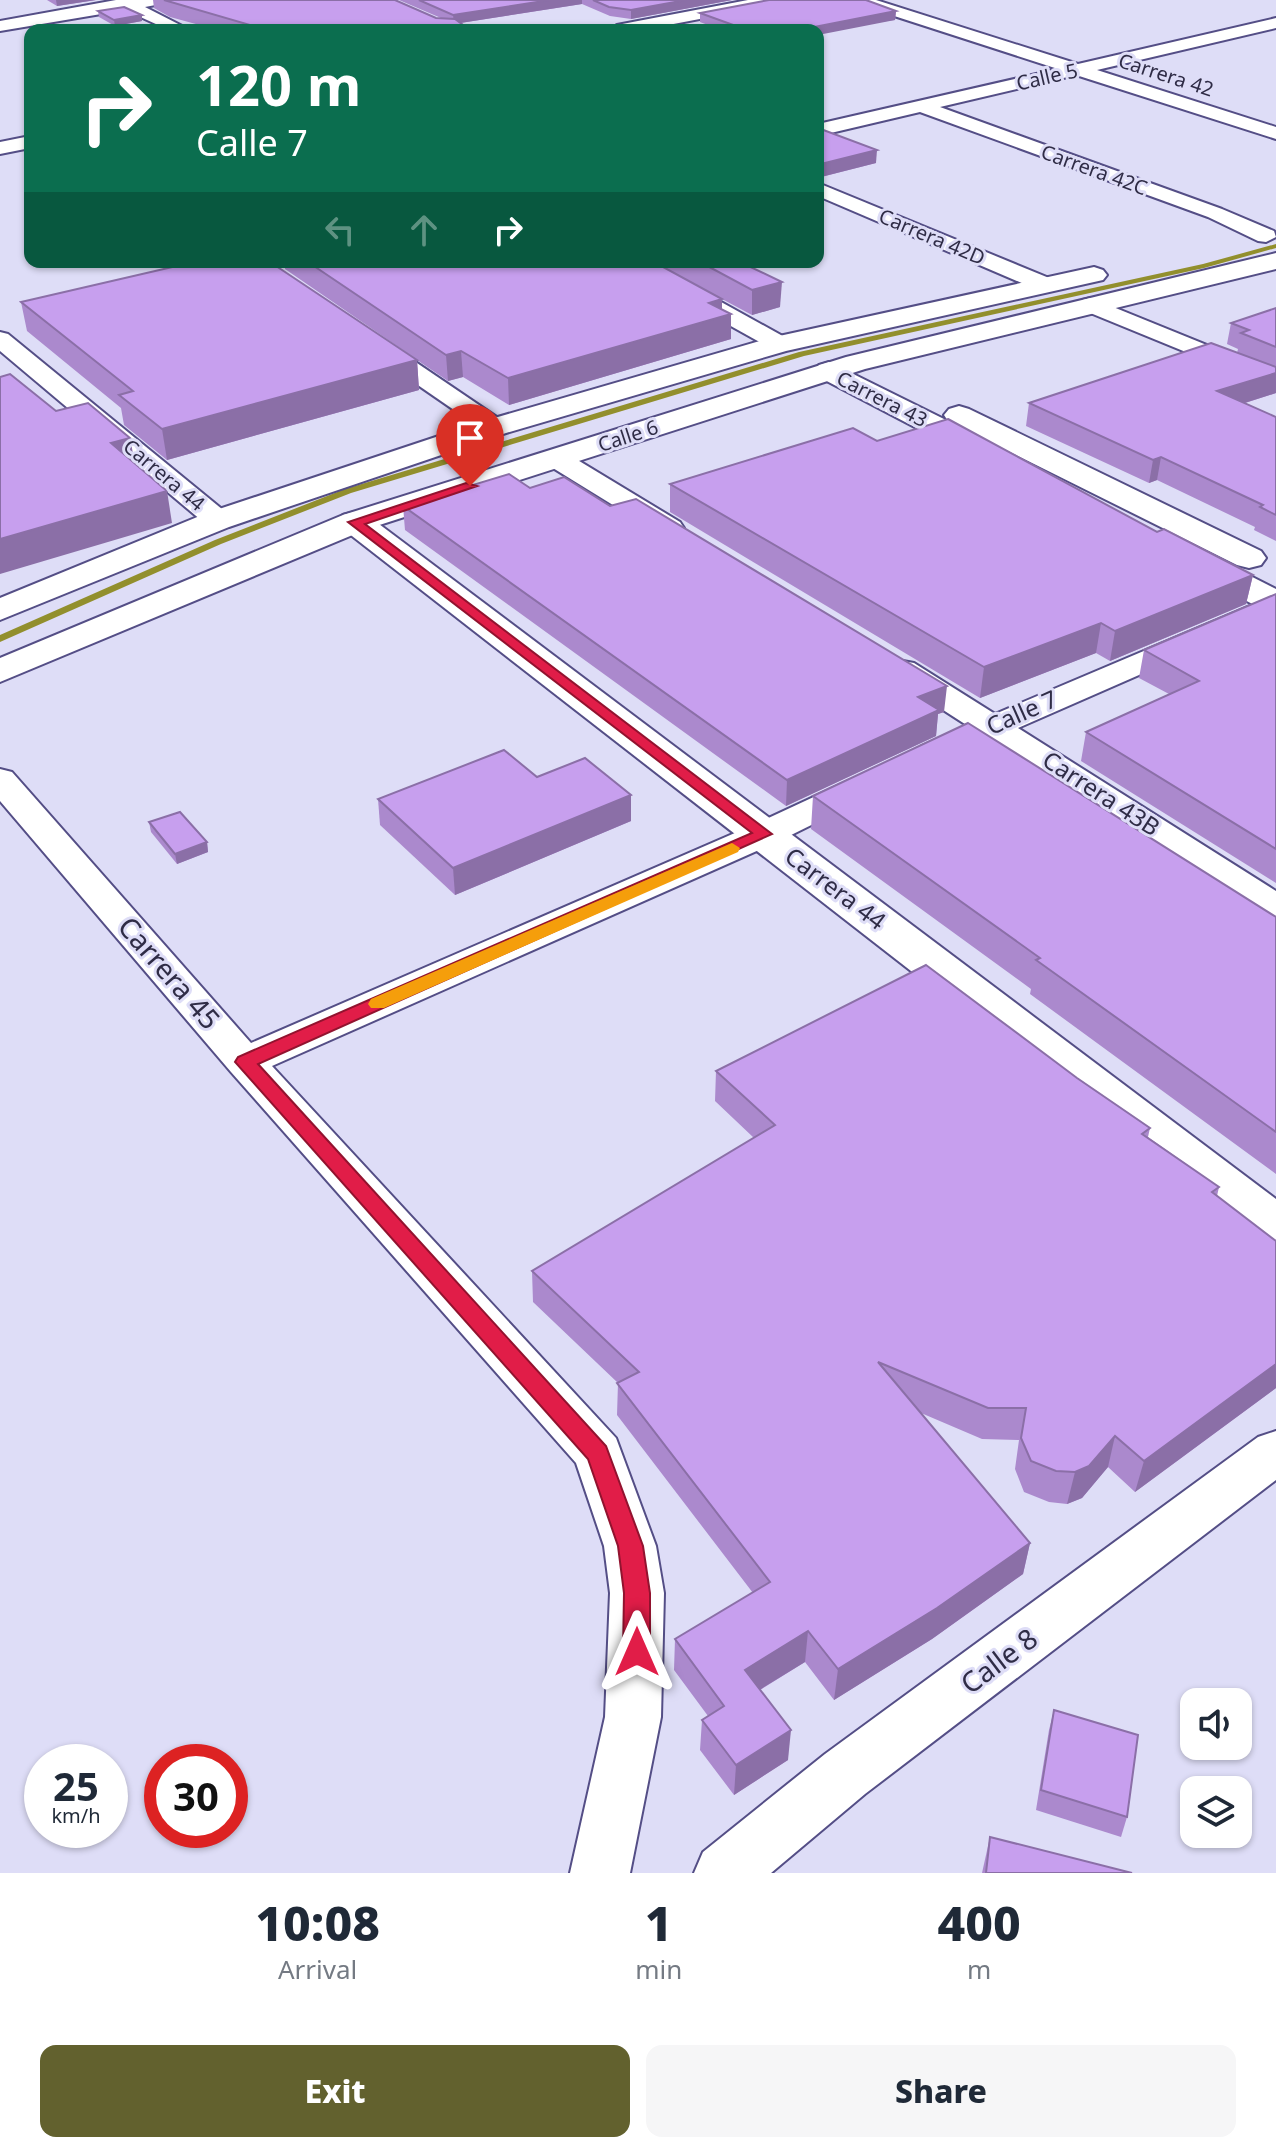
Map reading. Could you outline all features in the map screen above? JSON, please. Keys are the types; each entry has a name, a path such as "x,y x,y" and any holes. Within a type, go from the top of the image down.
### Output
{"main road":[{"path":"1222,246 1273,243"},
{"name":"Calle 6","path":"0,671 355,522 842,367 1091,305 1273,243"},
{"name":"Calle 6","path":"0,610 218,520 495,427 780,344 1119,269"},
{"name":"Carrera 43","path":"842,367 1276,571"},
{"name":"Carrera 43","path":"842,367 1276,603"},
{"name":"Carrera 44","path":"355,522 1276,1227"}],"street":[{"path":"0,26 122,3 160,0"},
{"path":"649,24 773,0"},
{"name":"Carrera 42","path":"860,0 1276,133"},
{"path":"122,3 169,24"},
{"path":"649,10 676,19"},
{"name":"Calle 5","path":"824,129 1276,23"},
{"name":"Carrera 42C","path":"921,106 1215,213 1273,243"},
{"path":"0,148 24,143"},
{"name":"Carrera 42D","path":"824,192 1046,285"},
{"path":"644,268 780,344"},
{"path":"1091,305 1276,382"},
{"name":"Carrera 44","path":"5,328 218,520"},
{"path":"359,334 495,427"},
{"path":"557,459 697,545"},
{"name":"Calle 7","path":"245,1062 764,834 994,725 1276,603"},
{"name":"Carrera 43B","path":"872,651 994,725 1276,907"},
{"name":"Carrera 45","path":"0,779 245,1062 598,1453 630,1546 637,1593 633,1717 600,1873"},
{"name":"Calle 8","path":"724,1873 845,1774 1276,1452"}],"building":[{"path":"164,0 395,0 436,18 455,19 462,24 246,24"},
{"path":"419,0 550,0 453,15"},
{"path":"593,0 686,0 631,10 609,7"},
{"path":"769,0 866,0 896,11 824,25 730,24 700,13"},
{"path":"124,7 142,15 114,20 98,11"},
{"path":"824,130 877,150 824,163"},
{"path":"168,268 279,268 417,360 162,429 119,395 133,391 21,302"},
{"path":"317,268 665,268 722,299 709,303 731,314 508,378 461,351 446,355"},
{"path":"711,268 753,268 782,282 752,290"},
{"path":"1276,308 1276,347 1241,333 1249,330 1231,323"},
{"path":"1211,343 1276,367 1276,373 1217,391 1276,417 1276,515 1260,507 1263,505 1161,457 1153,460 1029,403"},
{"path":"10,374 56,411 88,403 130,438 111,443 167,491 0,539 0,377"},
{"path":"948,419 1157,532 1164,529 1253,575 1115,631 1101,623 984,667 670,484 853,428 877,441"},
{"path":"509,474 530,488 564,477 610,506 636,499 947,686 918,697 939,710 787,780 403,506"},
{"path":"1276,594 1276,849 1086,732 1199,681 1144,650"},
{"path":"968,723 1276,917 1276,1132 813,796"},
{"path":"504,750 537,777 585,758 631,795 453,868 378,799"},
{"path":"180,812 207,842 175,854 149,822"},
{"path":"926,965 1077,1078 1150,1128 1142,1134 1219,1187 1212,1192 1276,1241 1276,1364 1144,1461 1115,1436 1089,1466 1075,1472 1056,1471 1031,1461 1021,1438 1026,1408 988,1408 878,1362 1030,1543 937,1608 838,1669 808,1631 745,1670 791,1730 736,1765 702,1720 724,1706 675,1639 770,1582 617,1383 639,1372 532,1271 775,1125 716,1071"},
{"path":"1054,1710 1138,1735 1127,1817 1041,1790"},
{"path":"990,1837 1132,1873 986,1873"}],"waterway":[{"path":"0,639 218,542 348,491 802,354 1204,266 1276,246"}],"slow traffic":[{"path":"377,1004 732,848"}],"route":[{"path":"470,486 355,522 764,834 245,1062 598,1453 630,1546 637,1593 637,1652"}]}
